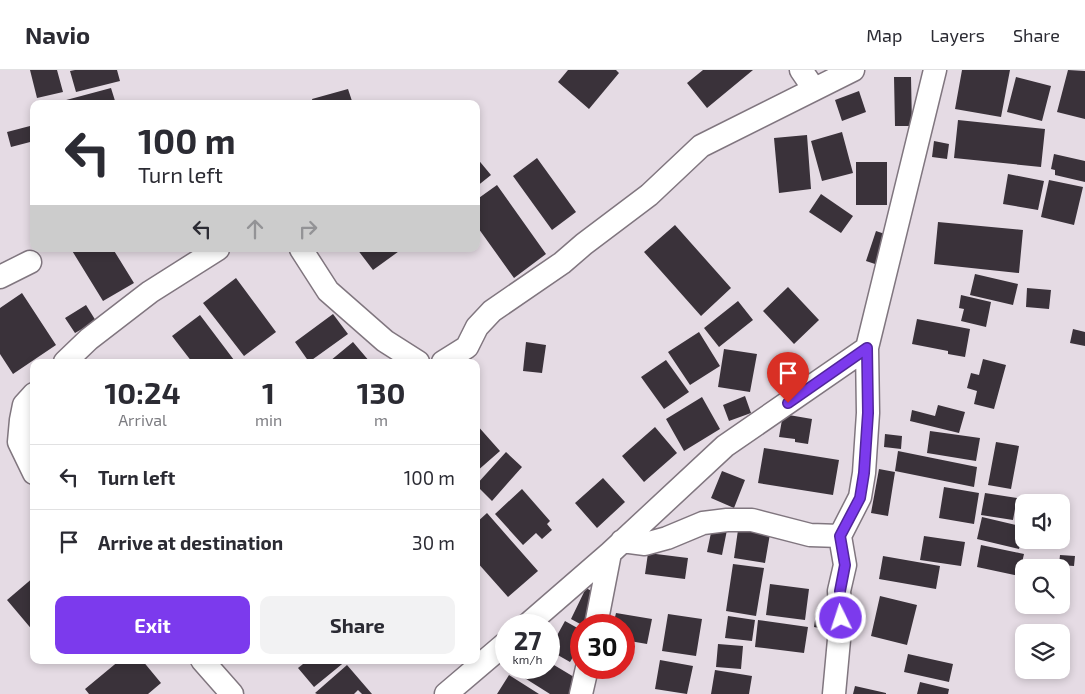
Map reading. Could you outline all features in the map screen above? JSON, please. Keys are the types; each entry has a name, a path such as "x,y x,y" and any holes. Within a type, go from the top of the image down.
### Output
{"street":[{"path":"800,70 814,89"},
{"path":"447,359 467,347 477,327 492,311 562,263 649,195 701,146 853,70"},
{"path":"834,694 841,618 840,591 845,565 840,536 860,498 864,473 868,413 867,348 935,70"},
{"path":"68,359 89,339 150,292 213,252"},
{"path":"303,252 328,291 385,341 413,359"},
{"path":"0,276 30,262"},
{"path":"540,614 616,547 725,446 867,348"},
{"path":"30,398 24,405 19,442 30,464"},
{"path":"616,547 645,544 667,538 703,523 727,520 752,520 810,535 840,536"},
{"path":"599,614 616,547"},
{"path":"446,694 495,652"},
{"path":"206,664 232,694"},
{"path":"581,694 584,679"}],"building":[{"path":"30,70 57,70 63,92 37,98"},
{"path":"117,70 120,81 76,92 70,71"},
{"path":"568,70 616,70 619,73 589,109 558,82"},
{"path":"703,70 753,70 707,108 687,83"},
{"path":"962,70 1010,70 1001,117 955,109"},
{"path":"1068,70 1085,71 1085,119 1057,112"},
{"path":"894,77 911,77 912,126 895,126"},
{"path":"1016,77 1051,86 1042,121 1007,112"},
{"path":"111,88 115,100 66,100"},
{"path":"348,89 352,100 312,100"},
{"path":"859,91 866,112 842,121 835,100"},
{"path":"958,120 1045,129 1041,167 954,158"},
{"path":"30,126 30,142 11,147 7,132"},
{"path":"842,132 853,173 822,181 811,141"},
{"path":"807,135 811,189 779,193 774,138"},
{"path":"934,141 949,144 947,159 932,157"},
{"path":"1054,154 1085,161 1085,182 1055,175 1055,170 1051,169"},
{"path":"537,158 576,212 552,230 513,176"},
{"path":"480,162 491,175 480,184"},
{"path":"856,162 887,162 887,205 856,205"},
{"path":"1008,174 1044,181 1038,210 1003,204"},
{"path":"1049,180 1083,187 1074,225 1041,217"},
{"path":"497,185 546,254 514,278 480,231 480,197"},
{"path":"821,194 853,216 841,233 809,212"},
{"path":"938,222 1023,230 1019,273 934,264"},
{"path":"675,225 731,288 701,316 644,252"},
{"path":"876,231 891,236 881,266 866,261"},
{"path":"73,252 115,252 134,283 103,301"},
{"path":"359,252 398,252 373,270"},
{"path":"975,274 1018,284 1013,305 970,295"},
{"path":"236,278 276,332 244,356 203,303"},
{"path":"788,287 819,320 794,344 763,311"},
{"path":"1027,288 1051,290 1049,309 1026,307"},
{"path":"22,293 56,345 35,359 30,359 30,363 13,374 0,354 0,308"},
{"path":"961,295 991,302 986,327 961,321 964,309 959,308"},
{"path":"738,301 753,320 719,347 704,328"},
{"path":"86,305 96,321 75,333 65,318"},
{"path":"333,314 348,334 313,359 307,359 295,342"},
{"path":"200,315 233,359 190,359 172,336"},
{"path":"917,319 970,329 965,357 948,354 948,351 912,344"},
{"path":"1073,329 1085,332 1085,346 1070,343"},
{"path":"699,332 720,366 690,385 668,352"},
{"path":"353,342 367,359 332,359"},
{"path":"526,342 546,345 542,373 523,371"},
{"path":"724,349 757,354 750,392 718,387"},
{"path":"983,359 1006,365 994,409 974,404 977,391 967,388 971,373 979,375"},
{"path":"666,360 689,392 664,409 641,377"},
{"path":"745,396 751,413 729,421 723,405"},
{"path":"702,397 720,429 684,451 666,419"},
{"path":"938,405 965,412 959,433 910,421 912,410 935,416"},
{"path":"783,414 812,419 808,444 795,442 795,439 779,437"},
{"path":"655,427 677,453 644,482 622,456"},
{"path":"480,428 500,451 480,468"},
{"path":"930,431 980,438 976,461 927,453"},
{"path":"885,434 902,436 901,449 884,447"},
{"path":"996,442 1019,446 1011,489 988,485"},
{"path":"764,448 839,460 833,495 758,483"},
{"path":"898,451 977,467 974,487 895,471"},
{"path":"506,452 522,467 492,501 480,489 480,481"},
{"path":"879,469 895,472 888,516 871,513"},
{"path":"722,471 745,480 734,508 711,498"},
{"path":"603,478 625,502 597,528 575,503"},
{"path":"944,487 979,493 974,524 939,518"},
{"path":"522,489 550,521 547,524 552,530 542,539 536,533 523,545 495,514"},
{"path":"985,493 1015,498 1013,520 981,515"},
{"path":"487,513 538,571 508,597 480,566 480,519"},
{"path":"982,517 1015,525 1015,548 977,539"},
{"path":"739,523 771,528 765,563 734,558"},
{"path":"712,528 727,530 722,555 707,552"},
{"path":"924,536 965,542 961,566 920,560"},
{"path":"981,545 1024,554 1023,559 1015,559 1015,575 977,567"},
{"path":"648,553 688,558 685,579 645,574"},
{"path":"1060,555 1075,556 1074,566 1070,566 1070,559 1060,559"},
{"path":"883,556 940,566 936,589 879,579"},
{"path":"733,564 764,568 756,616 726,611"},
{"path":"30,580 30,627 7,600"},
{"path":"770,584 809,589 805,620 766,615"},
{"path":"586,588 601,596 592,614 573,614"},
{"path":"880,596 917,605 907,645 871,636"},
{"path":"817,608 832,611 829,630 814,627"},
{"path":"668,614 702,619 696,656 662,651"},
{"path":"635,616 652,619 647,644 635,642"},
{"path":"728,616 755,620 752,641 725,638"},
{"path":"758,620 808,627 804,653 755,647"},
{"path":"565,621 570,624 570,662 560,656 560,630"},
{"path":"718,644 743,646 741,669 716,667"},
{"path":"908,654 953,664 949,682 904,672"},
{"path":"660,660 693,666 687,694 655,689"},
{"path":"115,664 145,664 161,683 148,694 89,694 85,689"},
{"path":"303,664 342,664 314,687 298,668"},
{"path":"347,665 372,694 362,694 358,690 354,694 315,693"},
{"path":"560,669 570,675 570,679 579,680 570,694 550,694 526,679 560,679"},
{"path":"715,670 752,676 749,694 711,694"},
{"path":"506,679 515,679 539,694 497,694"},
{"path":"920,682 949,689 948,694 917,694"},
{"path":"855,686 886,693 886,694 853,694"}],"route":[{"path":"788,403 867,348 868,413 864,473 860,498 840,536 845,565 840,591 841,618"}]}
